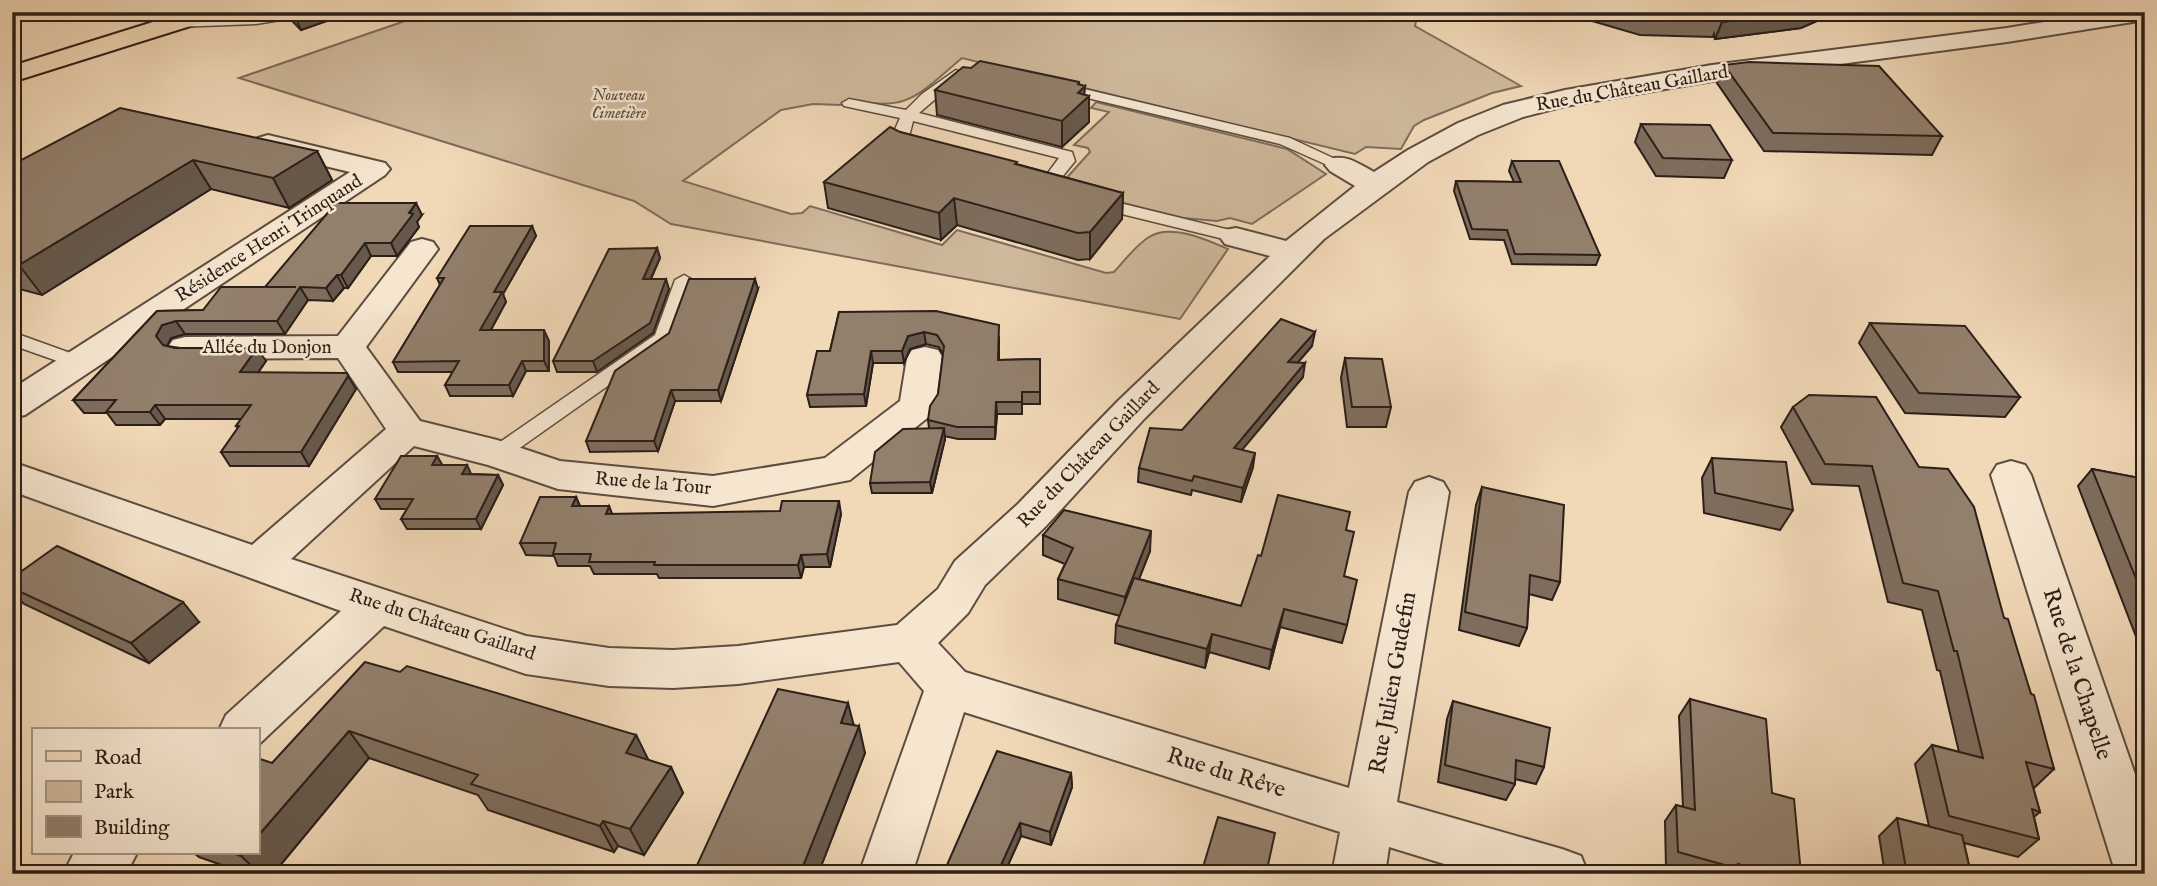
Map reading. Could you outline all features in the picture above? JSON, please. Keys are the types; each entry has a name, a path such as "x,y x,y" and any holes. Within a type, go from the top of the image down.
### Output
{"main road":[{"path":"12,67 211,12"},
{"path":"12,74 185,18"}],"street":[{"name":"Rue du Château Gaillard","path":"20,488 258,563 376,606 526,655 609,667 673,669 738,665 909,642 953,601 970,573 1032,515 1131,410 1313,232 1418,156 1468,129 1513,111 1565,98 1712,73 2007,35 2145,13"},
{"name":"Résidence Henri Trinquand","path":"12,406 375,169 241,137"},
{"path":"1340,165 1375,185"},
{"path":"1236,237 1292,252"},
{"path":"258,563 407,431 348,347 422,249"},
{"name":"Allée du Donjon","path":"185,348 348,347"},
{"name":"Rue de la Tour","path":"407,431 497,454 558,475 713,491 836,470 918,407 925,358"},
{"name":"Rue de la Chapelle","path":"2011,475 2143,874"},
{"name":"Rue Julien Gudefin","path":"1358,874 1429,492"},
{"path":"245,728 376,606"},
{"path":"885,874 949,687 909,642"},
{"name":"Rue du Rêve","path":"949,687 1562,874"},
{"path":"89,874 110,854"}],"lane":[{"path":"185,18 256,20 305,12"},
{"path":"924,156 899,148 898,137 914,107 959,72 970,70"},
{"path":"1040,82 1285,141 1340,165"},
{"path":"849,103 951,124 1066,155 1068,161 1044,189"},
{"path":"1083,199 1236,237"},
{"path":"497,454 663,338 684,280"},
{"path":"12,338 80,363"}],"green space":[{"name":"Nouveau Cimetière","path":"431,12 599,12 624,19 634,12 1418,12 1415,26 1521,86 1492,93 1424,120 1414,126 1401,149 1366,147 1355,154 962,58 923,90 900,102 869,103 849,99 841,105 813,104 781,110 683,181 791,214 802,213 810,206 942,245 957,230 1106,273 1114,272 1140,244 1158,233 1189,234 1228,249 1180,319 671,224 634,201 239,78"},
{"path":"1096,102 1287,149 1326,174 1252,224 1230,218 1217,221 1183,218 1075,191 1062,183 1090,152 1088,148 1074,145 1109,112 1091,108"}],"building":[{"path":"288,12 323,12 297,21"},
{"path":"1627,12 1708,12 1719,20 1646,18"},
{"path":"1720,12 1797,12 1722,22"},
{"path":"980,61 1079,82 1078,84 1085,86 1078,93 1089,96 1062,121 935,90 963,67 971,68"},
{"path":"1749,62 1879,66 1942,136 1773,133 1724,65"},
{"path":"120,108 317,151 273,178 193,160 19,265 12,263 12,163"},
{"path":"1641,124 1710,125 1732,160 1663,158"},
{"path":"890,127 1123,193 1090,232 1078,233 954,198 939,213 824,182"},
{"path":"1512,161 1559,161 1600,255 1515,254 1507,230 1472,229 1456,181 1521,182"},
{"path":"336,203 416,203 409,213 413,214 391,243 365,243 341,275 337,275 326,288 300,287 277,321 176,321 162,325 156,336 163,345 175,348 257,348 240,372 347,373 348,376 301,452 221,452 251,405 155,405 150,412 106,412 116,400 73,400 157,311 203,310 221,287 265,287"},
{"path":"470,226 532,226 494,292 502,292 480,330 544,330 544,361 522,361 509,385 445,385 459,361 393,362 444,278 437,278"},
{"path":"657,248 643,279 666,279 650,323 593,361 553,361 609,249"},
{"path":"689,279 755,279 718,390 671,390 654,441 586,441 615,371 669,333"},
{"path":"936,311 999,325 998,360 1040,359 1040,392 1022,392 1022,402 996,402 995,427 957,427 928,420 930,406 938,394 944,346 937,335 924,332 908,336 902,351 871,351 864,394 807,395 817,351 830,351 839,312"},
{"path":"1281,319 1315,332 1288,362 1305,363 1234,448 1255,453 1243,488 1194,476 1192,481 1139,468 1150,428 1182,430"},
{"path":"1870,323 1965,326 2020,397 1919,393"},
{"path":"1345,358 1382,359 1391,407 1352,407"},
{"path":"1809,395 1876,397 1919,467 1948,469 1974,507 2004,618 2008,619 2031,694 2034,695 2054,769 2026,762 2040,812 2032,809 2039,839 1949,816 1932,745 1983,758 1957,651 1954,651 1938,591 1903,583 1872,466 1825,464 1793,407"},
{"path":"944,428 930,482 870,483 875,452 903,429"},
{"path":"401,456 437,456 432,465 467,465 462,474 498,475 476,519 401,519 413,499 375,499"},
{"path":"1712,458 1786,462 1793,510 1715,493"},
{"path":"2092,469 2145,479 2145,601"},
{"path":"1482,487 1564,505 1560,582 1530,575 1527,628 1465,612"},
{"path":"1278,495 1350,512 1346,530 1354,532 1344,576 1357,580 1347,625 1284,609 1272,650 1212,634 1207,649 1116,625 1134,578 1241,606 1258,555 1261,556"},
{"path":"540,497 576,497 572,506 609,506 606,514 780,511 782,501 839,501 827,554 801,555 798,565 654,565 655,562 589,562 591,554 553,554 556,543 520,543"},
{"path":"1064,510 1151,531 1125,597 1058,579 1073,548 1043,535"},
{"path":"57,546 183,602 131,643 12,588 12,578"},
{"path":"365,662 400,672 407,666 636,735 626,753 671,767 630,829 603,821 600,826 471,784 478,775 349,731 259,835 259,759 272,763"},
{"path":"778,689 848,703 841,723 859,726 803,866 800,866 797,874 693,874"},
{"path":"1690,699 1766,719 1772,793 1794,799 1801,874 1773,874 1738,864 1739,869 1678,852 1676,805 1695,810"},
{"path":"1453,701 1550,728 1544,767 1516,760 1515,784 1445,765"},
{"path":"997,751 1071,773 1050,832 1020,823 997,874 943,874"},
{"path":"1218,817 1275,833 1266,874 1201,874"},
{"path":"1897,818 1962,835 1971,874 1907,874"},
{"path":"1169,866 1193,874 1167,874"}]}
